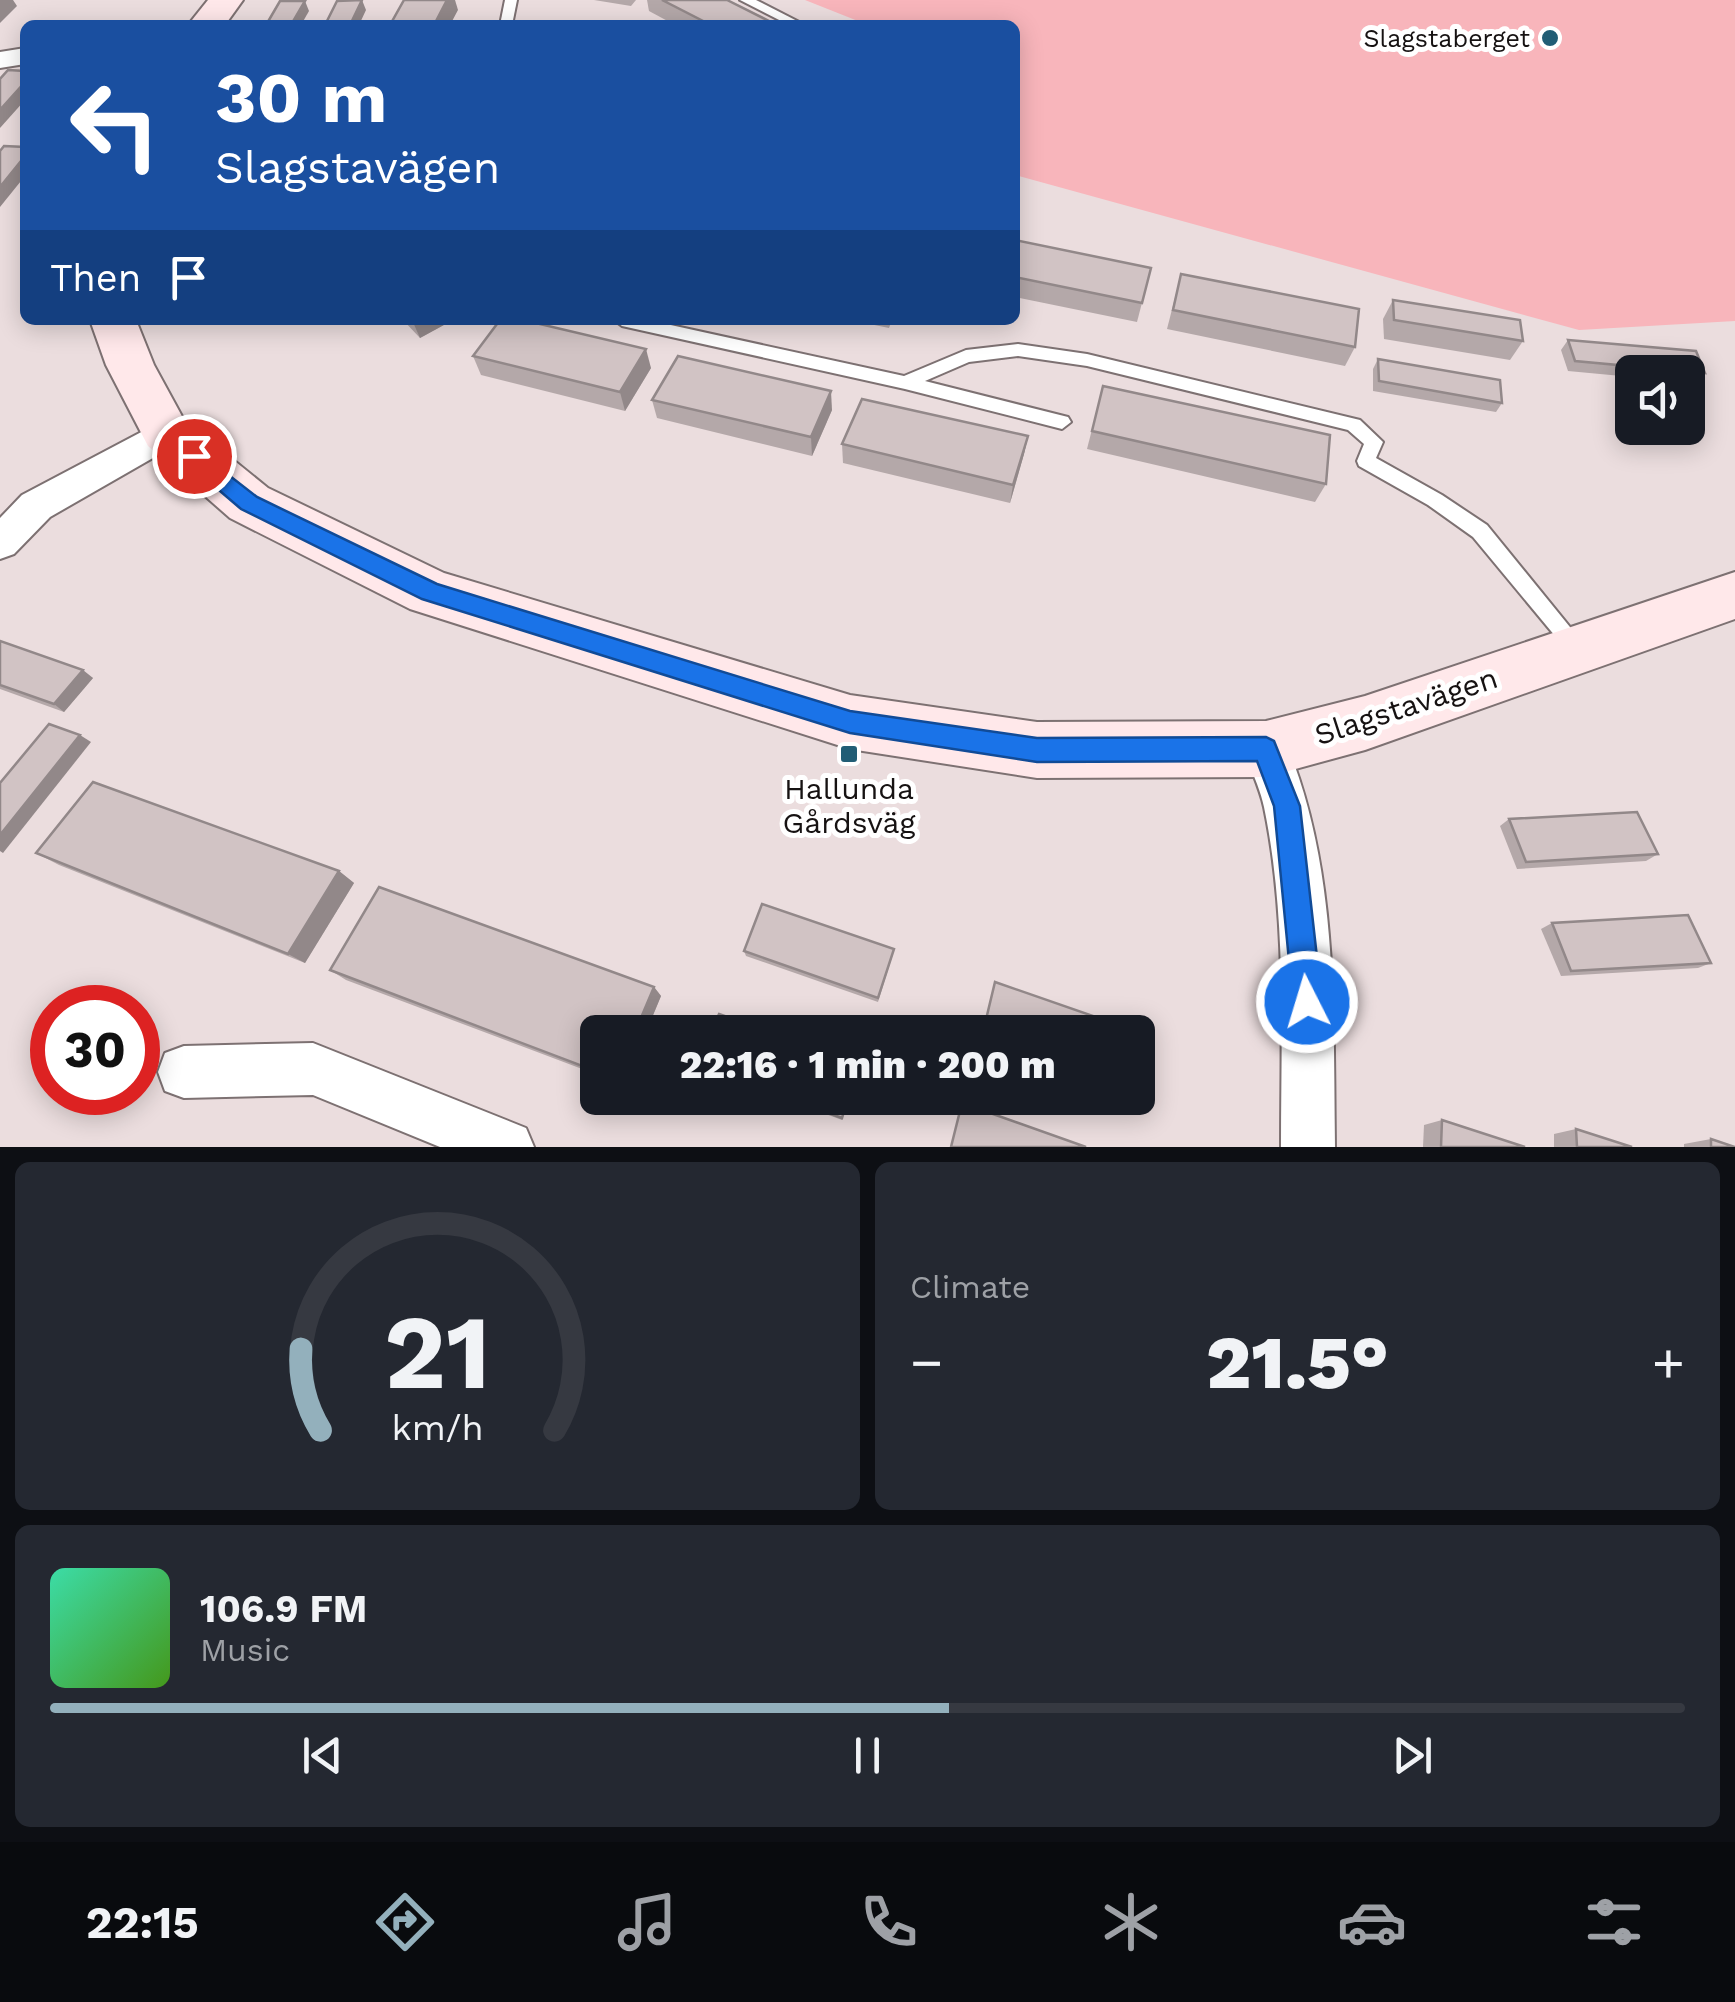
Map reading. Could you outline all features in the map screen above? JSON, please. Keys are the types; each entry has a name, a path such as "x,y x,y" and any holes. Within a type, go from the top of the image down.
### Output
{"street":[{"path":"210,20 226,0"},
{"name":"Slagstavägen","path":"115,325 130,365 166,433 249,503 430,592 850,722 1037,750 1266,749 1365,723 1735,595"},
{"path":"0,543 36,506 166,433"},
{"path":"1266,749 1287,806 1299,900 1307,1002 1308,1147"},
{"path":"184,1072 313,1069 507,1147"}],"lane":[{"path":"746,0 789,20"},
{"path":"645,325 1062,422"},
{"path":"906,383 966,356 1018,350 1087,360 1354,424 1374,442 1366,461 1480,531 1578,650"}],"shaded area":[{"path":"805,0 1735,0 1735,321 1579,330 1020,176 1020,20 855,20"}],"building":[{"path":"362,0 352,20 328,20 337,1"},
{"path":"404,0 447,0 437,20 393,20"},
{"path":"662,0 727,0 767,20 701,20"},
{"path":"280,1 305,1 294,20 269,20"},
{"path":"8,70 20,71 20,88 0,110 0,79"},
{"path":"4,146 20,147 20,162 0,187 0,151"},
{"path":"1020,241 1151,268 1142,303 1020,278"},
{"path":"1181,274 1359,309 1355,347 1173,310"},
{"path":"1393,300 1520,320 1523,341 1394,320"},
{"path":"496,325 544,325 646,349 620,392 473,356"},
{"path":"1568,340 1696,351 1698,355 1615,355 1615,365 1575,361"},
{"path":"678,356 831,391 811,437 652,400"},
{"path":"1378,359 1500,380 1502,403 1379,381"},
{"path":"1103,386 1330,435 1326,484 1092,431"},
{"path":"862,399 1028,436 1013,485 842,444"},
{"path":"0,641 83,670 54,704 0,685"},
{"path":"49,724 80,735 0,835 0,783"},
{"path":"93,782 339,871 288,954 36,853"},
{"path":"1637,812 1658,854 1526,862 1509,819"},
{"path":"379,887 654,987 642,1015 580,1015 580,1065 330,970"},
{"path":"762,904 894,949 878,998 744,951"},
{"path":"1688,915 1711,963 1571,971 1552,923"},
{"path":"995,982 1090,1015 987,1015"},
{"path":"959,1115 996,1115 1086,1147 951,1147"},
{"path":"1442,1120 1525,1147 1441,1147"},
{"path":"1576,1129 1632,1147 1577,1147"},
{"path":"1711,1139 1735,1147 1711,1147"}],"place":[{"name":"Slagstaberget","path":"1550,38"},
{"name":"Hallunda Gårdsväg","path":"849,754"}],"route":[{"path":"194,456 249,503 430,592 850,722 1037,750 1266,749 1287,806 1307,1002"}]}
